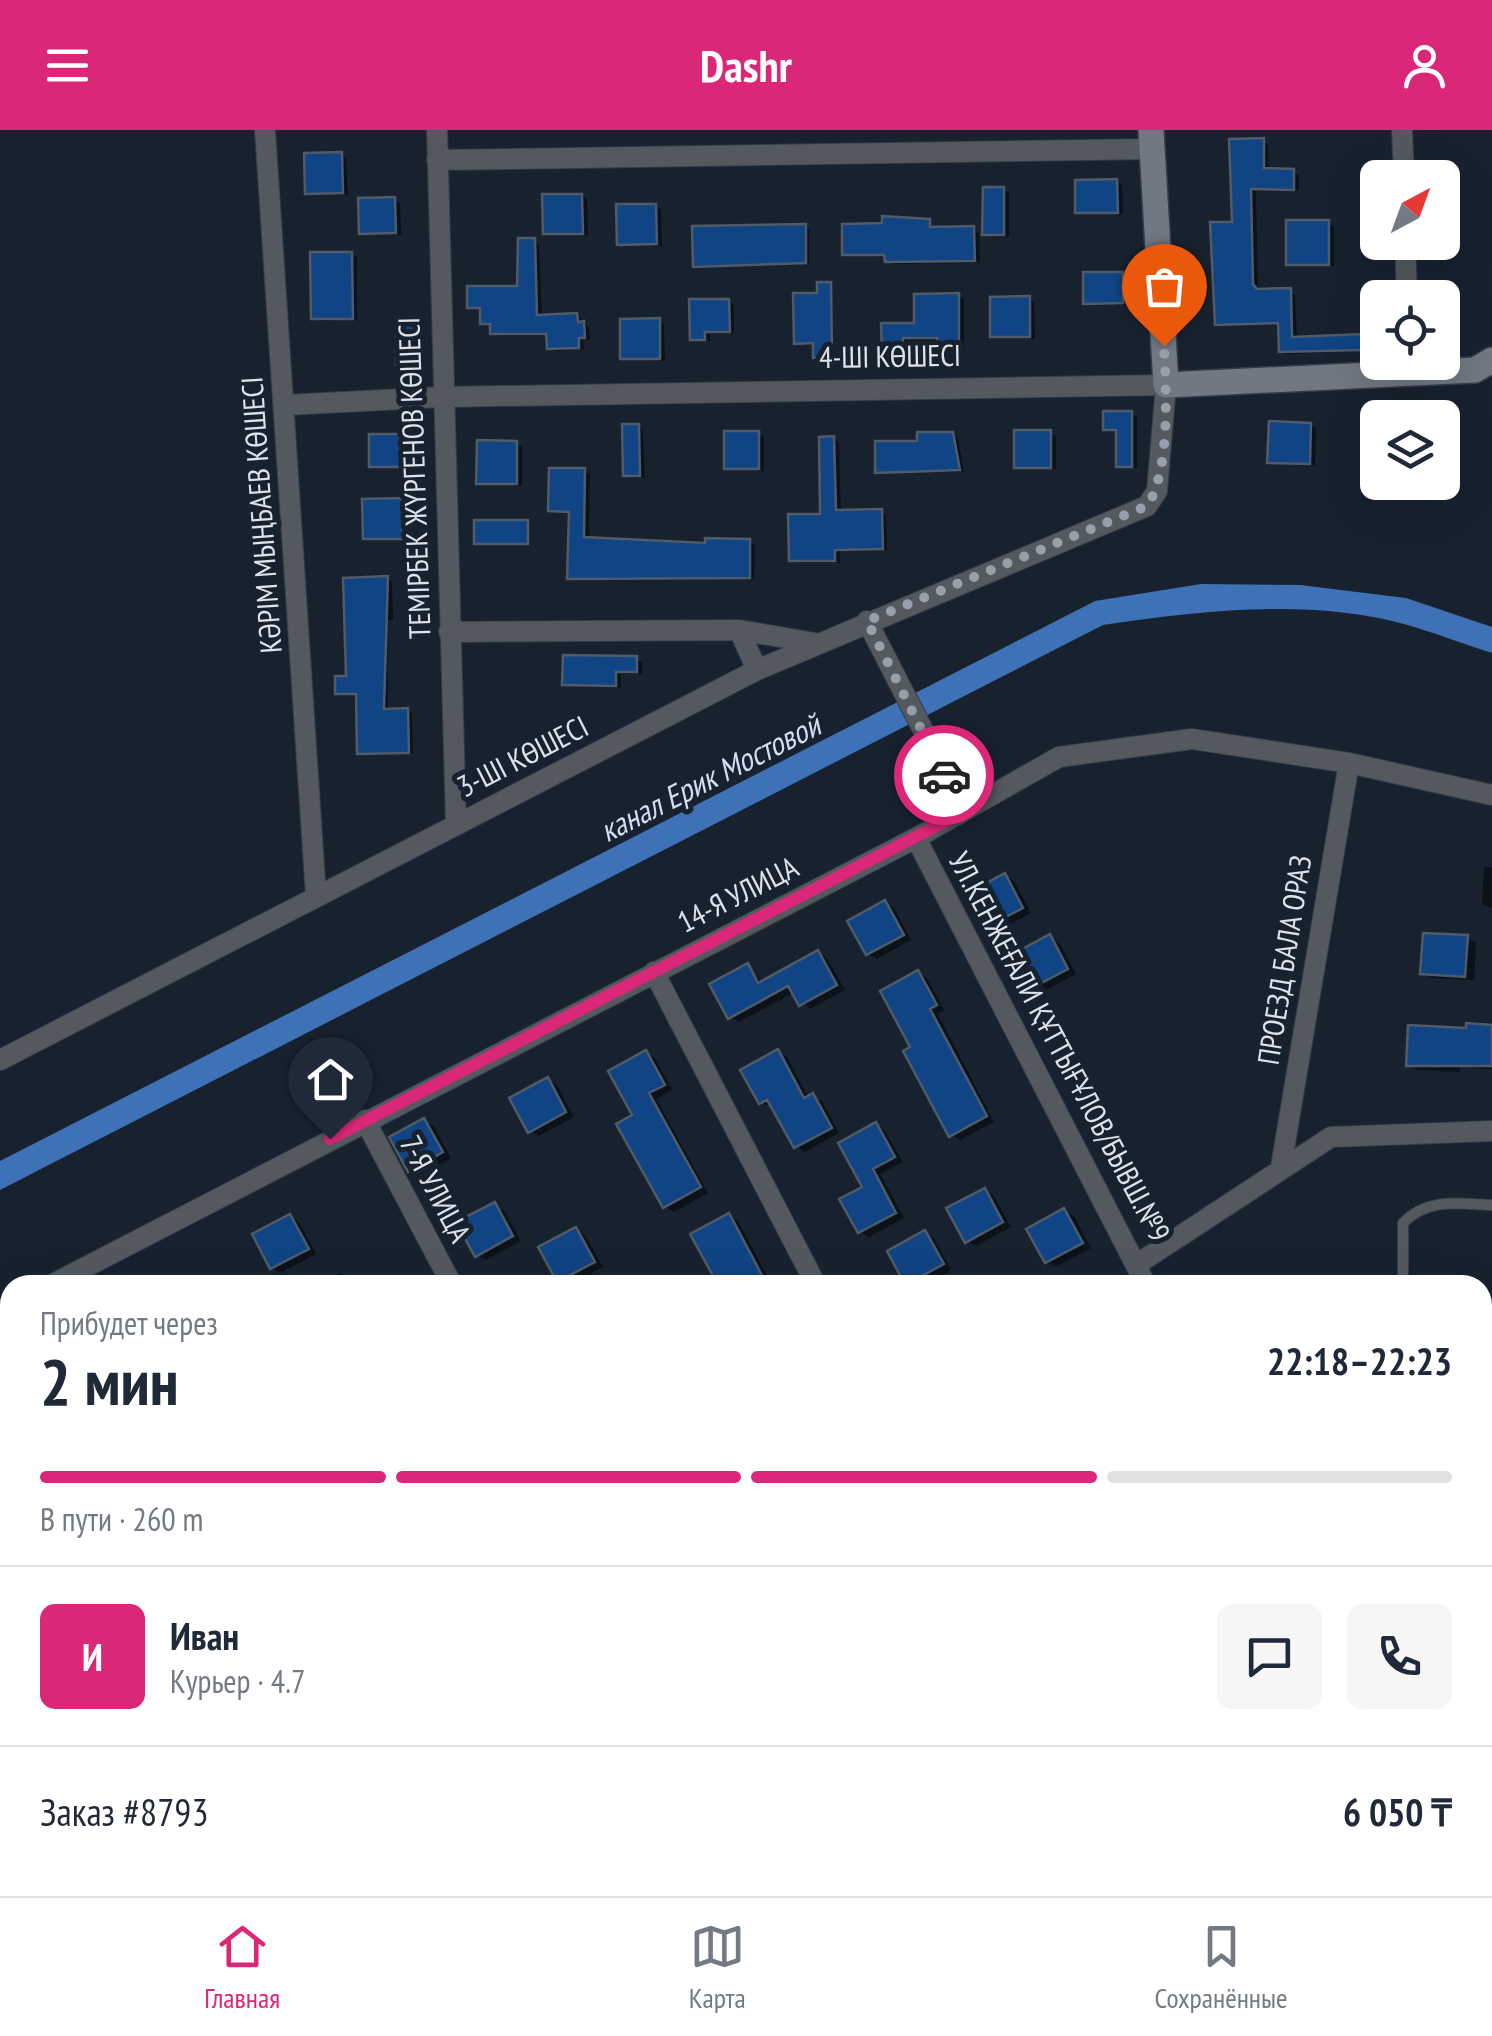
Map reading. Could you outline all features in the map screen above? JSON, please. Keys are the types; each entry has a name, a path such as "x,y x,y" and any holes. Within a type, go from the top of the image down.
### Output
{"street":[{"name":"КӘРІМ МЫҢБАЕВ КӨШЕСІ","path":"265,130 316,896"},
{"name":"ТЕМІРБЕК ЖҮРГЕНОВ КӨШЕСІ","path":"436,130 456,825"},
{"path":"1402,130 1403,160"},
{"path":"437,160 1152,139 1166,385"},
{"name":"4-ШІ КӨШЕСІ","path":"1460,369 1475,370 1492,360"},
{"name":"4-ШІ КӨШЕСІ","path":"285,405 442,397 1166,385 1360,371"},
{"name":"3-ШІ КӨШЕСІ","path":"0,1060 757,670 1147,506 1158,490 1166,385"},
{"path":"867,621 938,759 958,815"},
{"path":"739,630 757,670"},
{"path":"449,632 739,630 816,644"},
{"name":"14-Я УЛИЦА","path":"91,1275 365,1120 916,838 1059,757 1192,739 1349,763 1492,795"},
{"name":"ПРОЕЗД БАЛА ОРАЗ","path":"1282,1166 1349,763"},
{"name":"УЛ.КЕНЖЕҒАЛИ ҚҰТТЫҒҰЛОВ/БЫВШ.№9","path":"916,838 1143,1275"},
{"path":"654,972 811,1275"},
{"name":"7-Я УЛИЦА","path":"365,1120 447,1275"},
{"path":"1139,1263 1331,1136 1492,1131"}],"lane":[{"path":"1403,1275 1403,1223 1413,1212 1431,1204 1492,1205"}],"water":[{"name":"канал Ерик Мостовой","path":"1201,584 1300,585 1406,598 1492,627 1492,653 1404,624 1330,611 1215,612 1103,625 0,1190 0,1161 1095,601"}],"building":[{"path":"1264,138 1264,168 1294,169 1294,190 1251,189 1253,284 1257,289 1291,288 1292,337 1360,334 1360,350 1279,352 1278,323 1215,325 1210,222 1232,222 1229,139"},
{"path":"342,152 343,193 305,194 304,153"},
{"path":"1117,179 1118,213 1075,213 1075,180"},
{"path":"983,187 1004,187 1004,235 982,235"},
{"path":"542,194 582,194 583,234 543,234"},
{"path":"395,197 396,233 359,234 358,198"},
{"path":"616,204 656,204 657,244 617,245"},
{"path":"882,216 930,219 930,227 974,226 975,261 885,262 884,255 842,255 842,224 882,223"},
{"path":"1286,220 1329,220 1329,265 1286,265"},
{"path":"806,224 806,263 693,267 692,226"},
{"path":"518,238 535,238 537,315 577,313 578,322 584,321 585,338 579,338 579,348 547,349 546,334 490,334 490,324 480,324 480,308 467,308 467,286 517,286"},
{"path":"310,252 352,252 353,319 311,319"},
{"path":"1083,272 1123,272 1123,303 1083,304"},
{"path":"817,282 831,282 832,358 813,358 813,343 794,344 793,293 817,293"},
{"path":"959,293 959,347 938,347 937,338 903,338 903,354 882,354 881,323 914,323 914,294"},
{"path":"1030,296 1030,337 990,337 990,297"},
{"path":"689,299 729,299 730,332 705,332 705,340 690,340"},
{"path":"660,318 660,359 620,359 620,319"},
{"path":"396,322 415,322 414,365 396,365"},
{"path":"1103,411 1132,411 1132,467 1116,467 1116,430 1103,430"},
{"path":"1269,421 1311,423 1310,464 1267,463"},
{"path":"622,424 639,424 640,476 623,476"},
{"path":"1014,430 1051,430 1051,468 1014,468"},
{"path":"724,431 759,431 759,469 724,469"},
{"path":"917,432 953,432 960,470 875,473 875,441 917,441"},
{"path":"369,434 403,434 403,467 369,467"},
{"path":"834,436 836,510 882,509 883,549 835,550 835,561 789,561 788,514 820,514 819,437"},
{"path":"477,440 517,441 517,484 476,484"},
{"path":"549,468 585,468 584,537 705,543 705,538 750,539 750,578 567,579 569,512 548,511"},
{"path":"402,498 403,539 363,539 362,499"},
{"path":"474,520 528,520 528,544 474,544"},
{"path":"388,576 384,709 408,708 409,753 357,754 356,694 335,694 335,676 346,676 343,578"},
{"path":"563,655 637,656 637,672 616,672 616,686 562,685"},
{"path":"1005,873 1023,908 985,928 966,894"},
{"path":"885,900 904,935 866,955 847,921"},
{"path":"1423,933 1468,935 1465,977 1420,974"},
{"path":"1050,934 1068,969 1030,989 1011,955"},
{"path":"818,950 837,985 799,1006 788,986 728,1019 709,984 748,963 758,983"},
{"path":"918,970 937,1005 930,1009 987,1116 949,1137 903,1051 910,1047 880,991"},
{"path":"1466,1023 1492,1025 1492,1066 1406,1066 1408,1025 1466,1028"},
{"path":"778,1049 804,1098 813,1093 832,1128 794,1148 767,1100 759,1104 740,1070"},
{"path":"646,1050 665,1085 649,1093 701,1187 663,1208 616,1124 632,1115 608,1071"},
{"path":"548,1077 566,1112 528,1133 509,1098"},
{"path":"424,1118 443,1152 408,1172 389,1137"},
{"path":"876,1122 895,1157 873,1169 896,1213 858,1233 839,1199 862,1187 838,1143"},
{"path":"985,1188 1003,1222 965,1243 946,1208"},
{"path":"495,1202 513,1236 475,1257 456,1222"},
{"path":"1064,1208 1083,1243 1045,1263 1026,1229"},
{"path":"729,1213 762,1275 713,1275 690,1234"},
{"path":"290,1214 309,1249 270,1269 252,1234"},
{"path":"576,1227 595,1262 570,1275 553,1275 538,1247"},
{"path":"925,1230 944,1264 924,1275 900,1275 887,1251"}],"way so far":[{"path":"944,775 867,621 1147,506 1158,490 1166,385 1164,346"}],"route":[{"path":"330,1139 958,815 944,775"}]}
